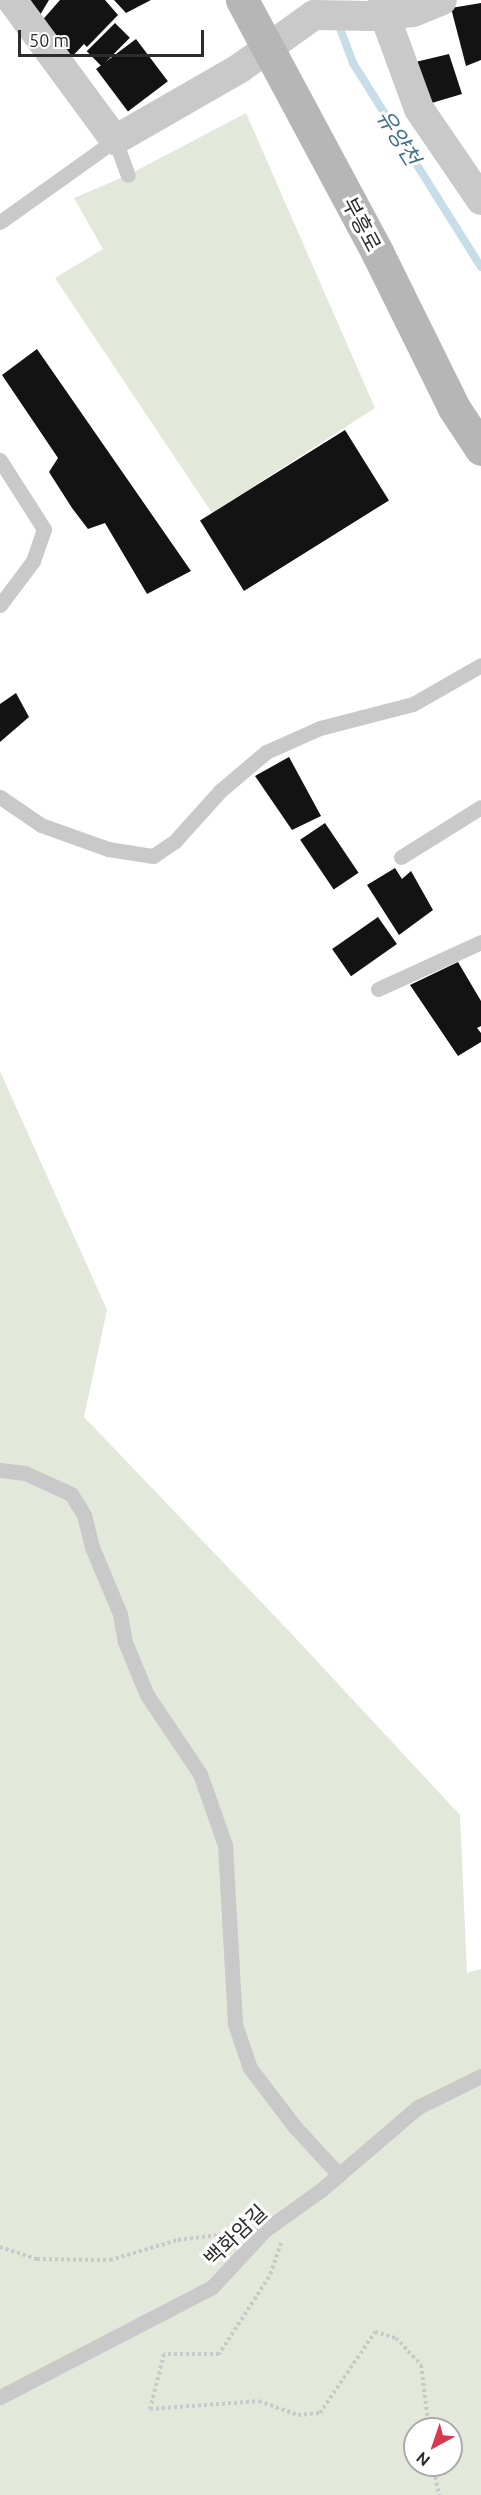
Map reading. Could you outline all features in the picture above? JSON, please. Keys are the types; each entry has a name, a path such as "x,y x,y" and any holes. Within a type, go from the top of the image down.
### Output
{"main road":[{"name":"부흥로","path":"242,0 378,252 454,408 481,449"}],"street":[{"path":"12,0 116,140 240,68 314,15 380,10 413,12 442,0"},
{"path":"380,10 419,109 481,200"}],"lane":[{"path":"0,222 116,140 128,175"},
{"path":"0,460 44,529 33,561 0,605"},
{"path":"0,797 41,825 108,849 153,856 175,841 220,791 266,752 320,728 413,704 481,665"},
{"path":"401,857 481,807"},
{"path":"378,989 481,942"},
{"path":"0,1470 25,1473 71,1494 84,1515 93,1547 120,1614 125,1642 147,1695 200,1774 225,1845 235,2024 250,2068 295,2127 339,2175"},
{"name":"백화암길","path":"0,2397 212,2287 264,2230 339,2175 418,2107 481,2076"}],"path":[{"path":"0,2247 37,2259 110,2260 178,2240 264,2230 284,2236 269,2277 219,2354 164,2355 150,2409 259,2401 298,2415 320,2413 375,2332 396,2338 421,2365 428,2417"},
{"path":"435,2477 439,2495"}],"green space":[{"path":"246,113 375,408 212,513 55,278 103,249 74,198 128,175"},
{"path":"0,1071 107,1310 84,1417 288,1630 460,1815 467,1973 481,1969 481,2495 0,2495"}],"building":[{"path":"16,0 49,0 37,20"},
{"path":"60,0 105,0 118,15 87,47 84,44 68,61 39,24"},
{"path":"114,0 151,0 126,13"},
{"path":"481,3 481,60 466,66 451,8"},
{"path":"115,23 130,38 102,66 87,51"},
{"path":"136,39 168,81 128,111 96,69"},
{"path":"449,54 462,94 425,105 407,64"},
{"path":"37,349 191,571 147,594 105,523 88,529 72,508 49,472 58,458 2,375"},
{"path":"345,430 389,500 244,591 200,521"},
{"path":"16,693 29,717 0,742 0,704"},
{"path":"289,757 321,816 292,830 255,776"},
{"path":"325,823 359,873 334,890 300,840"},
{"path":"395,868 402,879 411,871 433,910 399,935 367,885"},
{"path":"378,917 397,944 351,976 332,949"},
{"path":"458,962 481,1001 481,1026 477,1028 481,1033 481,1042 458,1056 410,985"}],"waterway":[{"name":"유양천","path":"338,23 353,63 481,267"}]}
